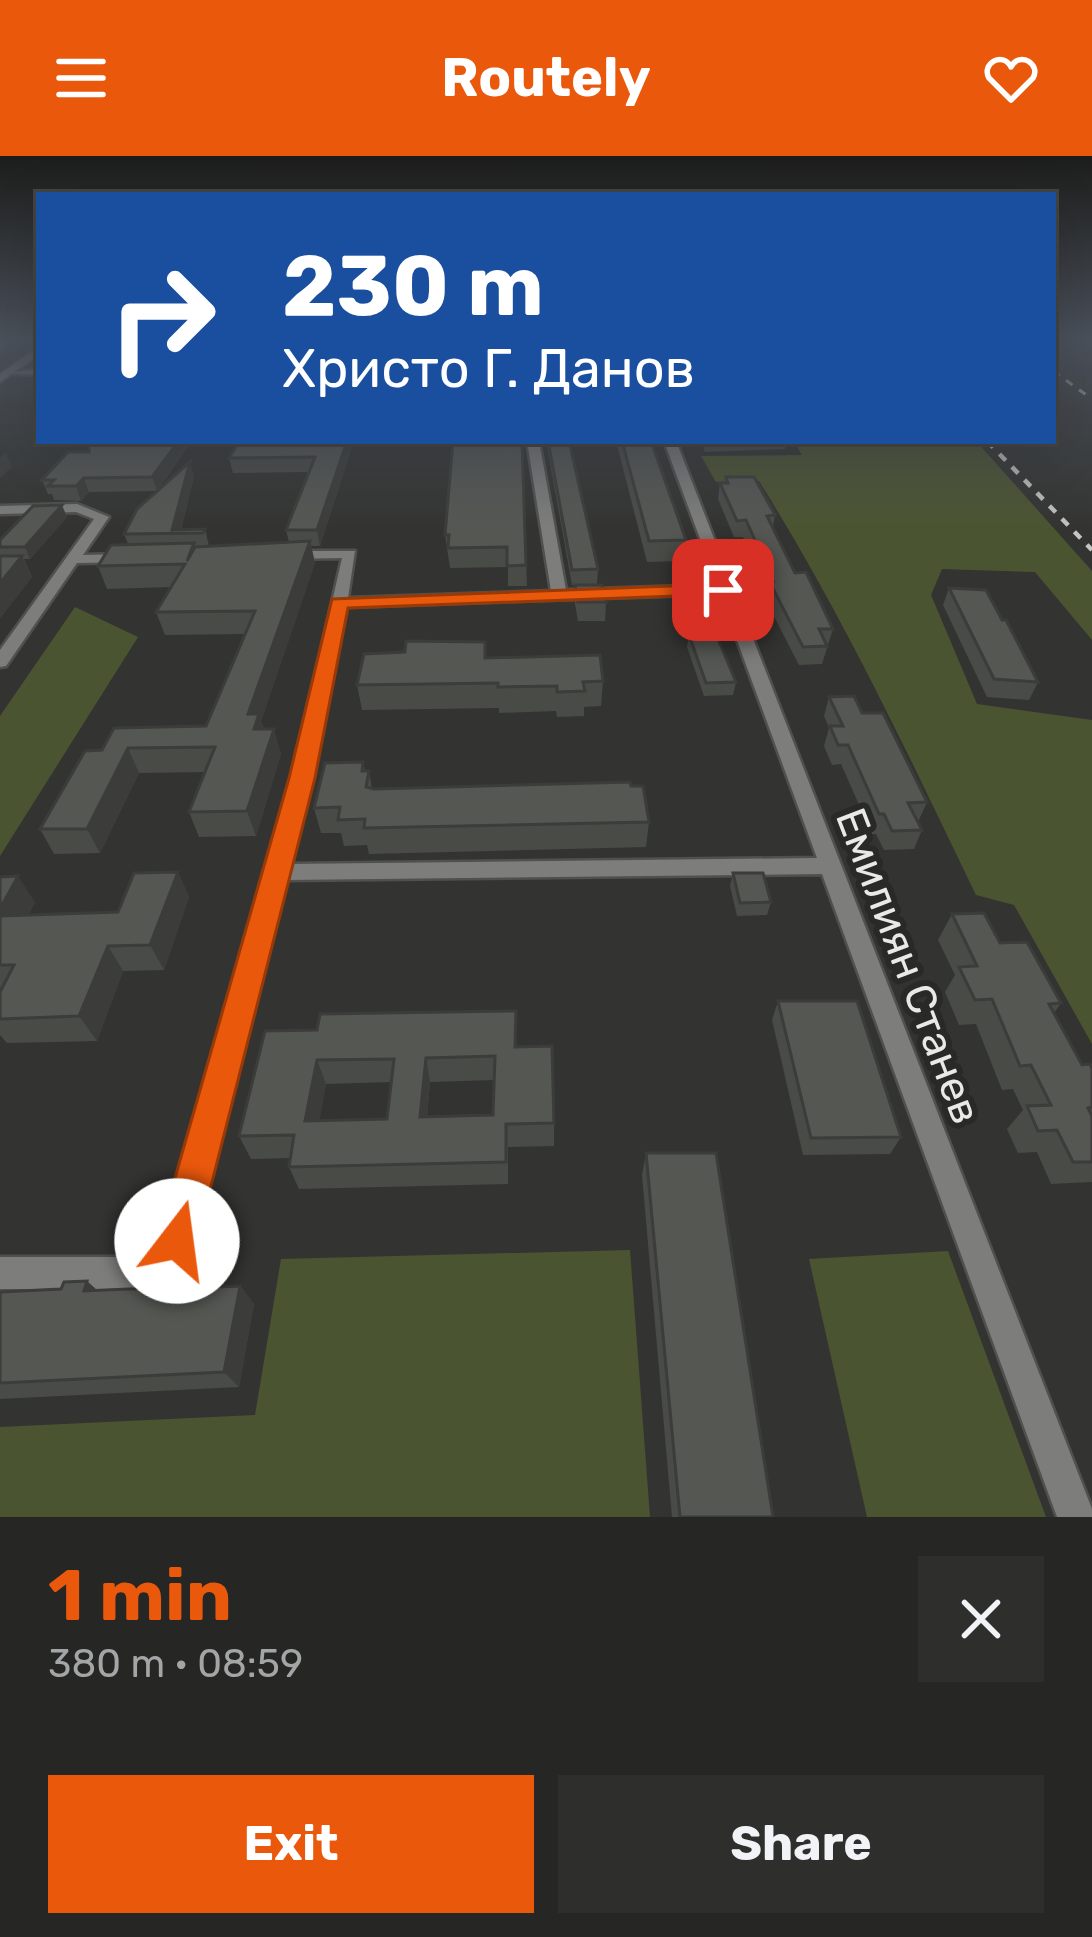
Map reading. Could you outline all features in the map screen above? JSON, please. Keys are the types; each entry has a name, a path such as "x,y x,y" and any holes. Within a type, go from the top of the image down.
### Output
{"street":[{"path":"533,444 559,595"},
{"name":"Емилиян Станев","path":"671,444 1076,1517"},
{"path":"0,510 98,512 101,523 0,662"},
{"path":"0,1274 148,1273 166,1263 182,1224 277,872 350,554 274,555"},
{"path":"75,559 141,558"},
{"path":"339,603 723,590"},
{"path":"277,872 829,866"}],"green space":[{"path":"796,444 979,444 1092,571 1092,640 1035,572 942,569 931,595 977,704 1092,720 1092,1044 1014,905 976,895 846,633 759,481 716,482 701,456 802,455"},
{"path":"75,607 138,637 0,856 0,716"},
{"path":"630,1250 650,1517 0,1517 0,1427 255,1415 281,1259"},
{"path":"948,1251 1046,1517 867,1517 809,1259"}],"building":[{"path":"89,444 177,444 152,477 84,478 76,486 48,486 54,480 42,480 68,452 89,452"},
{"path":"237,444 346,444 317,530 286,530 315,457 229,458"},
{"path":"453,444 522,444 526,565 507,566 507,547 448,548 449,535 445,535"},
{"path":"549,444 570,444 598,569 572,570"},
{"path":"623,444 652,444 686,540 649,541"},
{"path":"190,462 172,530 205,529 203,533 124,534 137,509"},
{"path":"726,477 754,477 775,515 767,516 795,573 806,572 833,629 819,629 827,646 803,647 769,581 773,581 746,520 737,521 720,483 728,483"},
{"path":"62,505 25,547 0,547 0,540 33,506"},
{"path":"310,541 248,714 259,714 254,729 274,729 247,811 189,812 215,747 128,748 87,829 40,829 85,751 102,750 114,728 206,726 255,611 156,612 185,564 98,566 111,545 194,543 187,561 195,547"},
{"path":"0,556 22,556 0,583"},
{"path":"575,585 602,585 606,602 578,602"},
{"path":"949,588 986,590 1038,682 994,679"},
{"path":"716,634 736,682 706,683 689,635"},
{"path":"406,641 485,642 485,658 600,655 603,681 583,682 585,691 557,692 557,686 498,687 498,683 357,685 364,654 405,652"},
{"path":"854,696 862,713 883,713 927,802 908,803 922,830 892,831 884,814 879,814 848,745 838,745 830,726 843,726 829,697"},
{"path":"363,762 362,771 369,771 366,787 374,789 630,782 643,786 649,822 364,828 365,819 338,820 340,807 314,808 325,763"},
{"path":"178,872 150,945 108,946 79,1016 0,1019 0,992 14,965 0,965 0,916 118,912 134,873"},
{"path":"733,873 763,873 771,902 740,903"},
{"path":"18,876 0,909 0,877"},
{"path":"984,913 1000,943 1027,942 1061,1003 1049,1004 1082,1065 1092,1068 1092,1107 1088,1108 1092,1162 1073,1162 1057,1130 1038,1131 1027,1106 1051,1105 1031,1065 1020,1066 992,999 975,1000 959,967 977,966 952,914"},
{"path":"778,1001 857,1001 901,1137 811,1138"},
{"path":"516,1011 515,1047 552,1046 554,1123 506,1124 506,1162 289,1167 294,1135 239,1136 265,1031 317,1030 320,1014","holes":["495,1056 493,1115 420,1117 426,1058","394,1059 387,1119 305,1121 317,1060"]},
{"path":"646,1153 716,1153 773,1517 680,1517"},
{"path":"196,1276 194,1288 240,1286 224,1372 0,1383 0,1292 61,1289 64,1282 87,1281 84,1291 173,1287 176,1277"}],"railway":[{"path":"990,444 1092,550"}],"route":[{"path":"177,1241 302,778 339,603 723,590"}]}
